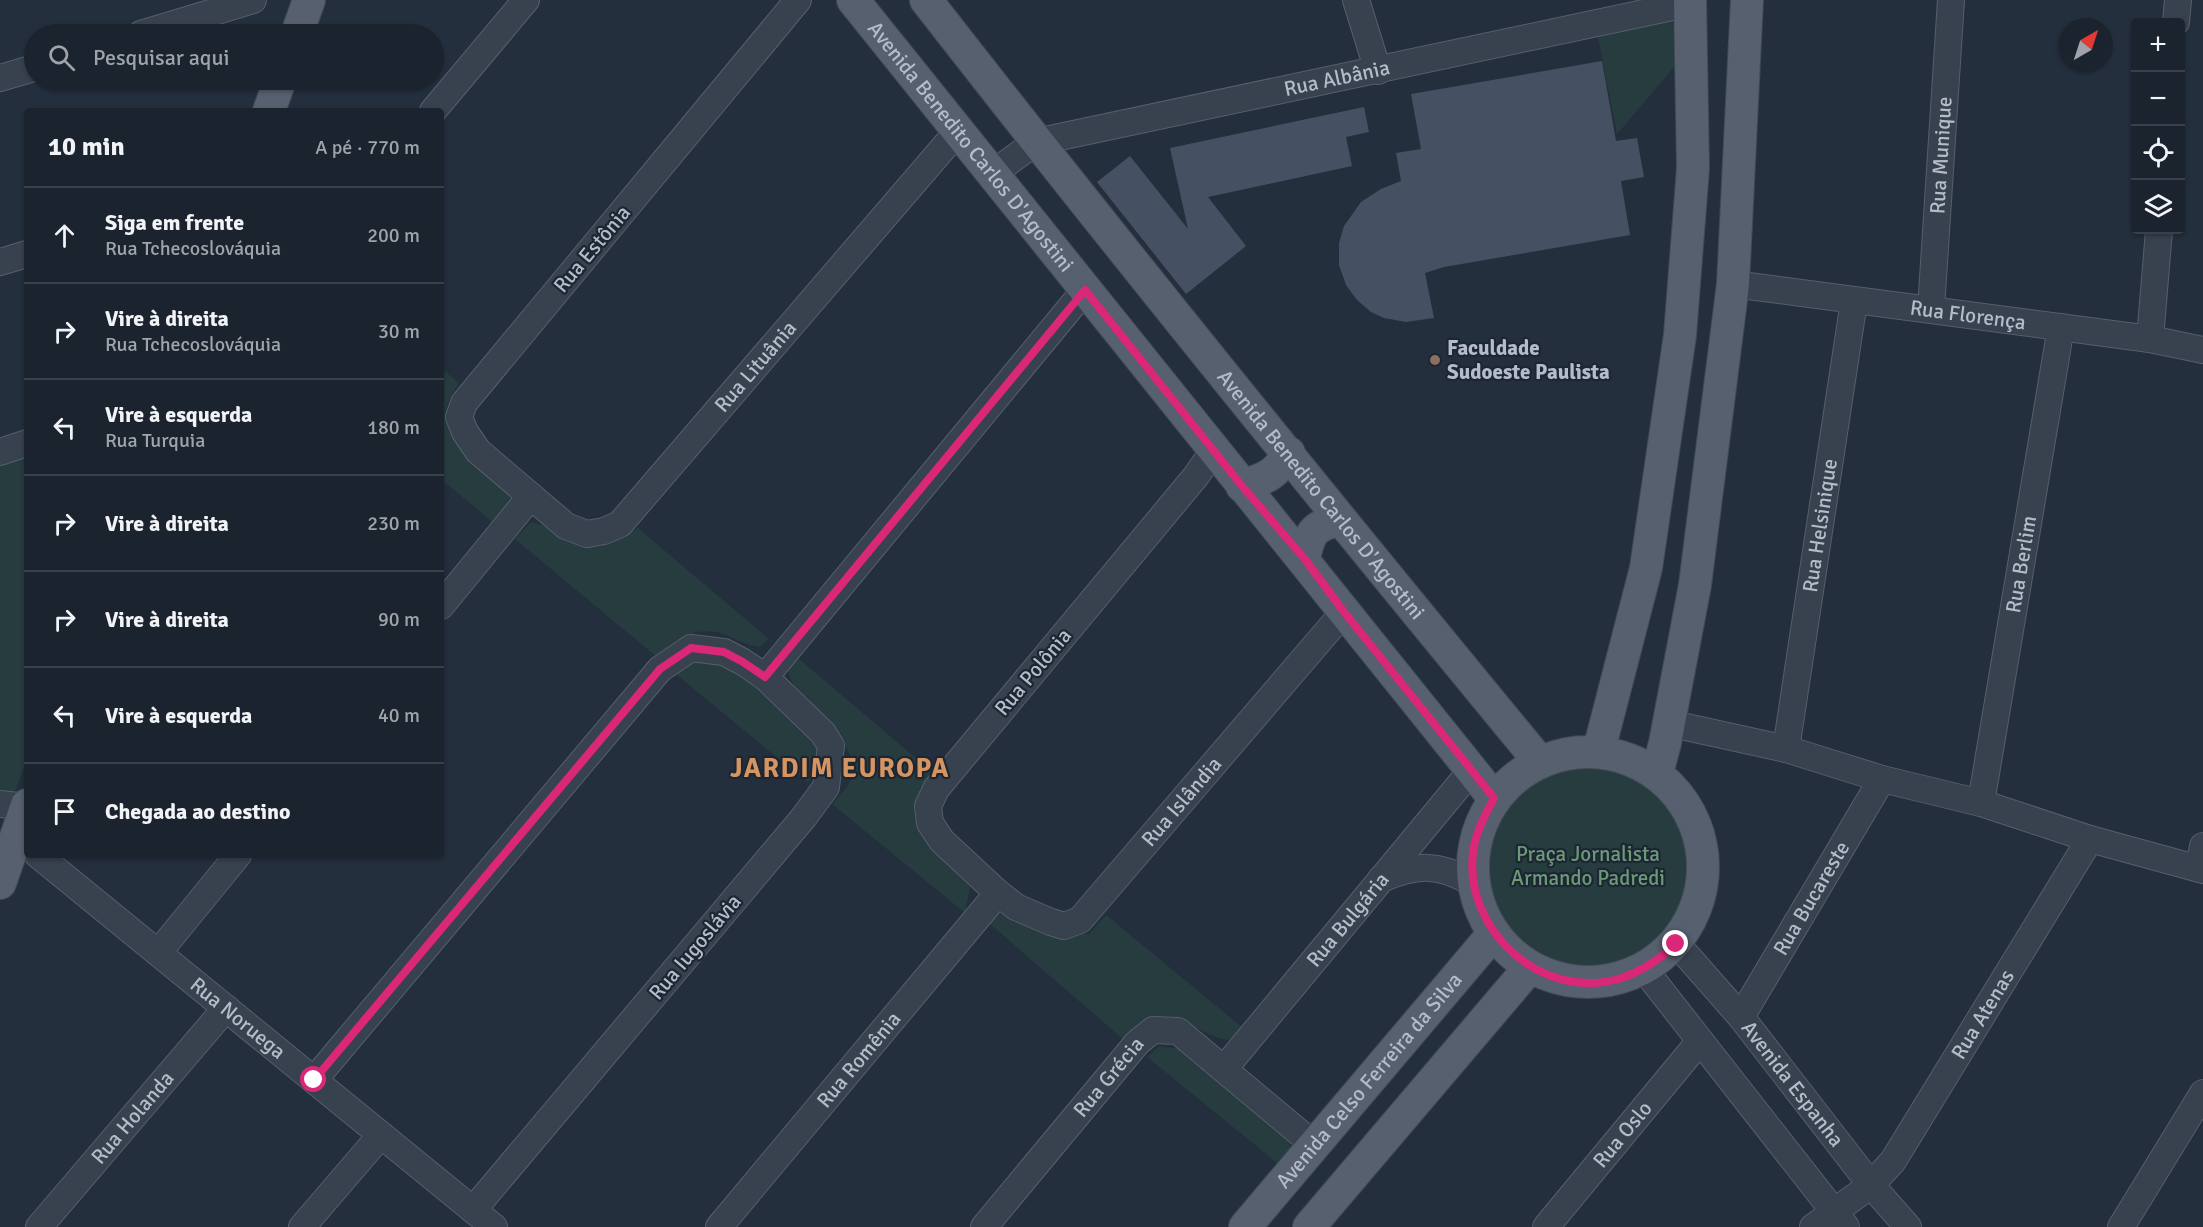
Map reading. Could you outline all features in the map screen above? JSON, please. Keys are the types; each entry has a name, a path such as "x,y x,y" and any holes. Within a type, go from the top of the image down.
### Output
{"main road":[{"path":"301,24 309,0"},
{"name":"Avenida Benedito Carlos D'Agostini","path":"853,0 1242,486 1304,558 1344,612 1494,798"},
{"name":"Avenida Benedito Carlos D'Agostini","path":"926,0 1036,142 1289,453 1340,520 1539,761"},
{"path":"1657,773 1695,585 1734,284 1747,0"},
{"path":"1599,750 1646,568 1680,335 1693,168 1690,1"},
{"path":"270,108 276,90"},
{"path":"1680,335 1688,332 1702,332 1714,339 1724,350"},
{"path":"1242,486 1266,479 1278,470 1289,453"},
{"path":"1304,558 1309,536 1322,524 1340,520"},
{"path":"1599,750 1627,757 1657,773 1683,801 1700,836 1704,873 1696,911 1676,944 1661,958 1644,969 1616,980 1587,982 1557,978 1530,967 1510,952 1494,933 1480,909 1473,883 1473,853 1480,824 1494,798 1514,777 1539,761 1565,753 1599,750"},
{"path":"0,883 23,823"},
{"name":"Avenida Celso Ferreira da Silva","path":"1245,1227 1494,933"},
{"path":"1310,1227 1530,967"}],"street":[{"path":"174,24 253,0"},
{"path":"436,108 526,0"},
{"name":"Rua Estônia","path":"531,496 478,451 465,432 459,417 464,403 798,0"},
{"path":"1356,0 1378,71"},
{"name":"Rua Munique","path":"1931,309 1951,0"},
{"path":"2176,18 2178,0"},
{"name":"Rua Albânia","path":"992,174 1036,142 1378,71 1690,1"},
{"path":"0,78 24,71"},
{"name":"Rua Lituânia","path":"531,496 566,526 587,534 604,531 620,524 958,131"},
{"path":"2150,339 2159,234"},
{"path":"0,262 24,255"},
{"name":"Rua Florença","path":"1734,284 2150,339 2203,350"},
{"path":"314,1080 660,669 691,648 724,652 765,677 1085,290"},
{"name":"Rua Helsinique","path":"1786,749 1854,301"},
{"name":"Rua Berlim","path":"1982,803 2061,327"},
{"path":"0,452 24,444"},
{"name":"Rua Polônia","path":"998,893 942,841 930,823 928,806 936,789 1196,476 1214,450"},
{"path":"444,602 531,496"},
{"name":"Rua Islândia","path":"998,893 1017,907 1051,922 1064,926 1080,921 1344,612"},
{"name":"Rua Iugoslávia","path":"473,1210 804,817 826,787 831,746 823,733 765,677"},
{"path":"1668,723 1786,749 1882,779 1982,803 2090,839 2202,862"},
{"name":"Rua Bulgária","path":"1224,1069 1471,771"},
{"name":"Rua Bucareste","path":"1741,1017 1882,779"},
{"name":"Rua Atenas","path":"1813,1227 1840,1220 1893,1161 2090,839"},
{"name":"Rua Noruega","path":"59,858 158,953 494,1227"},
{"path":"158,953 236,858"},
{"path":"1381,879 1404,870 1434,867 1454,872 1473,883"},
{"name":"Rua Romênia","path":"719,1227 998,893"},
{"name":"Avenida Espanha","path":"1676,944 1741,1017 1871,1185 1908,1227"},
{"path":"1644,969 1840,1220"},
{"name":"Rua Holanda","path":"39,1227 226,1008"},
{"name":"Rua Grécia","path":"984,1227 1137,1043 1153,1030 1178,1031 1314,1144"},
{"name":"Rua Oslo","path":"1546,1227 1699,1042"},
{"path":"2121,1227 2203,1093"},
{"path":"302,1227 381,1135"}],"green space":[{"path":"1672,12 1675,66 1617,134 1596,27"},
{"path":"444,370 459,383 447,406 446,421 449,429 474,461 511,498 511,507 496,525 444,482"},
{"path":"24,455 24,767 15,792 0,793 0,462"},
{"path":"531,522 609,544 638,528 769,639 759,647 720,633 710,631 693,633 658,658 515,539"},
{"path":"797,657 932,772 920,788 917,824 925,840 970,887 965,913 832,804 850,782 853,765 844,744 792,681 788,670"},
{"path":"695,660 730,665 810,735 817,747 817,758 808,783 672,671"},
{"name":"Praça Jornalista Armando Padredi","path":"1578,767 1598,767 1626,774 1651,789 1665,803 1680,828 1687,856 1687,876 1680,904 1665,929 1651,943 1617,961 1598,965 1578,965 1550,958 1525,943 1511,929 1493,895 1489,876 1489,856 1496,828 1511,803 1525,789 1559,771"},
{"path":"1009,913 1070,934 1089,934 1106,915 1243,1028 1229,1040 1216,1037 1179,1020 1161,1018 1145,1025 1125,1041 989,923 998,914"},
{"path":"1159,1046 1193,1051 1280,1125 1293,1151 1282,1167 1147,1057"}],"building":[{"path":"1602,61 1616,141 1637,138 1644,177 1621,181 1630,235 1444,267 1425,273 1434,318 1406,322 1384,318 1371,312 1357,300 1346,285 1339,265 1339,243 1344,226 1361,202 1381,189 1401,181 1396,153 1421,149 1411,94"},
{"path":"1364,107 1369,132 1346,137 1352,166 1208,197 1246,246 1186,294 1097,182 1130,156 1188,229 1170,148"}],"place":[{"name":"Faculdade Sudoeste Paulista","path":"1435,360"}],"district":[{"name":"JARDIM EUROPA","path":"840,768"}],"route":[{"path":"314,1080 660,669 691,648 724,652 765,677 1085,290 1242,486 1304,558 1344,612 1494,798 1480,824 1473,853 1473,883 1480,909 1494,933 1510,952 1530,967 1557,978 1587,982 1616,980 1644,969 1676,944"}]}
